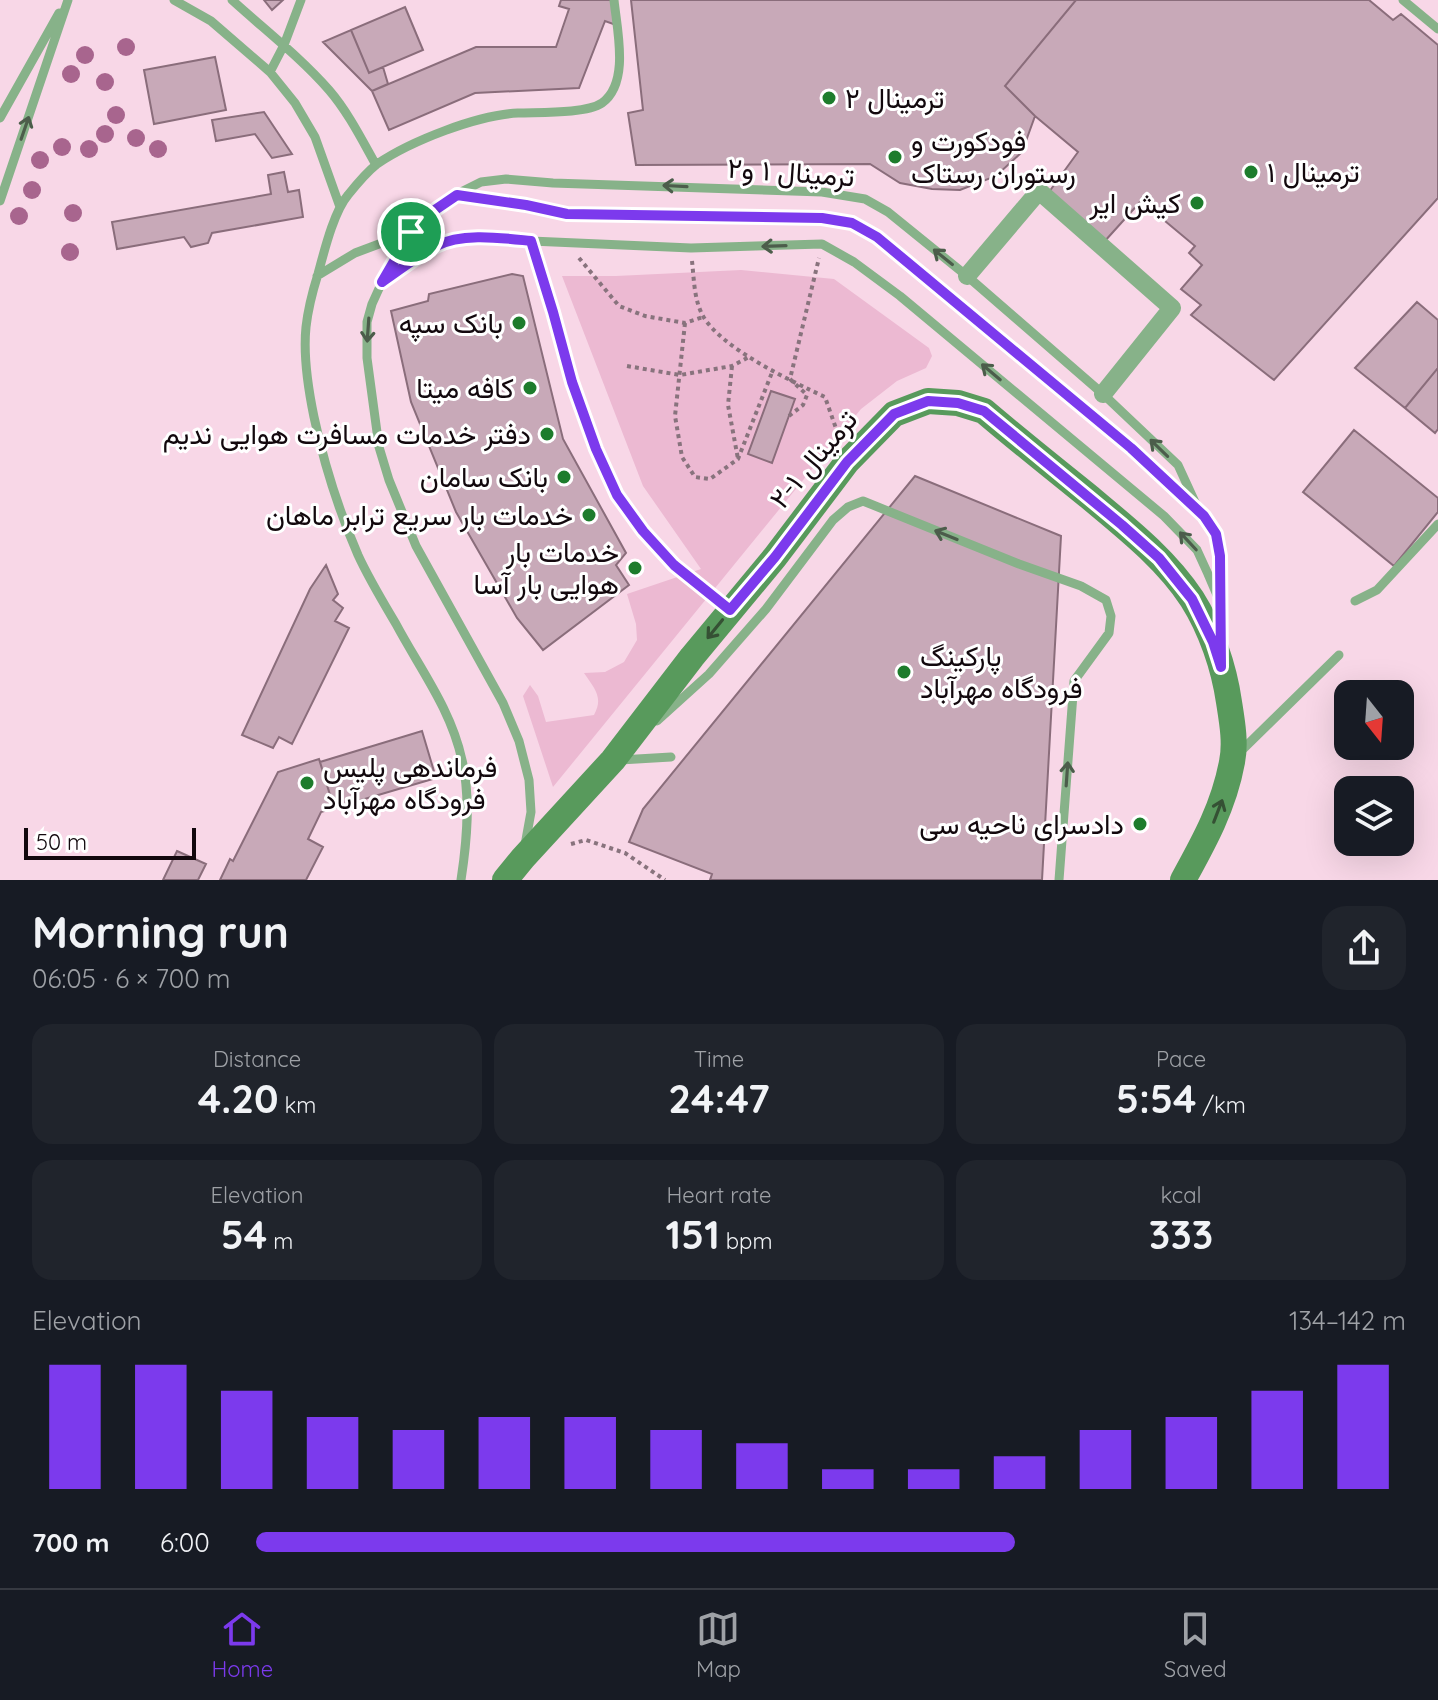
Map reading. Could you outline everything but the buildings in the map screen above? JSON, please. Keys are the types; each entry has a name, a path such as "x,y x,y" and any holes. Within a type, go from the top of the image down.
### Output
{"main road":[{"name":"ترمینال ۱-۲","path":"505,880 613,760 847,462 894,414 928,401 958,403 984,411 1159,558 1192,599 1213,642 1226,681 1233,759 1217,815 1183,880"}],"street":[{"path":"967,276 1039,191 1172,308 1103,394"}],"lane":[{"path":"0,118 67,0"},
{"path":"0,201 67,0"},
{"path":"174,0 211,21 270,72 295,103 315,137 340,207"},
{"path":"232,0 284,45 331,92 376,165"},
{"path":"270,72 301,0"},
{"path":"461,880 467,806 463,761 451,722 359,557 333,489 309,395 306,326 317,276 340,207 347,195 376,165 424,139 498,114 585,110 602,103 617,82 620,60 614,0"},
{"path":"1403,0 1438,29"},
{"name":"ترمینال ۱ و۲","path":"411,232 432,212 457,195 481,182 506,179 822,192 865,199 888,212 967,276 1103,394 1178,465 1200,513 1216,534 1220,556 1221,667"},
{"path":"457,195 567,214 822,218 852,223 877,237 1119,438 1200,513"},
{"path":"317,276 355,253 411,232"},
{"path":"411,232 382,282 367,322 367,358 379,447 416,546 503,703 519,741 527,764 531,812 523,858"},
{"path":"382,282 450,240 490,236 531,241 691,248 822,244 854,262 900,296 1164,516 1197,550 1220,602"},
{"path":"531,241 572,382 596,449 617,495 643,531 674,565"},
{"path":"613,760 709,674 766,609 833,520 848,507 863,501 1081,586 1106,600 1111,616 1109,633 1074,681 1059,880"},
{"path":"1355,601 1377,590 1438,524"},
{"path":"1233,759 1339,655"},
{"path":"613,760 671,757"}],"path":[{"path":"564,241 619,306 645,316 685,323 703,317"},
{"path":"789,416 803,405 807,395 790,379 822,244"},
{"path":"691,248 697,302 703,317 727,342 825,397 847,462"},
{"path":"685,323 675,416 682,457 695,477 710,479 738,459 773,370"},
{"path":"627,366 680,375 732,366 750,357"},
{"path":"732,366 728,405 738,459"},
{"path":"674,565 730,610"},
{"path":"561,847 586,840 625,853 665,880"}],"shaded area":[{"path":"741,270 834,279 929,348 932,356 926,368 897,381 861,409 553,787 523,696 530,685 538,696 546,722 594,715 598,698 584,673 605,672 624,662 637,640 636,624 627,594 701,569 643,486 562,276"}],"place":[{"name":"ترمینال ۲","path":"829,98"},
{"name":"فودکورت و رستوران رستاک","path":"895,157"},
{"name":"ترمینال ۱","path":"1251,172"},
{"name":"کیش ایر","path":"1197,203"},
{"name":"بانک سپه","path":"519,323"},
{"name":"کافه میتا","path":"530,388"},
{"name":"دفتر خدمات مسافرت هوایی ندیم","path":"547,434"},
{"name":"بانک سامان","path":"564,477"},
{"name":"خدمات بار سریع ترابر ماهان","path":"589,515"},
{"name":"خدمات بار هوایی بار آسا","path":"635,568"},
{"name":"پارکینگ فرودگاه مهرآباد","path":"904,672"},
{"name":"فرماندهی پلیس فرودگاه مهرآباد","path":"307,783"},
{"name":"دادسرای ناحیه سی","path":"1140,824"}],"route":[{"path":"457,195 567,214 822,218 852,223 877,237 1131,448 1204,516 1216,534 1220,556 1221,667 1213,642 1192,599 1159,558 984,411 958,403 928,401 894,414 847,462 775,557 730,610 674,565 643,531 617,495 596,449 572,382 531,241 490,236 450,240 382,282 411,232 432,212 457,195"}]}
